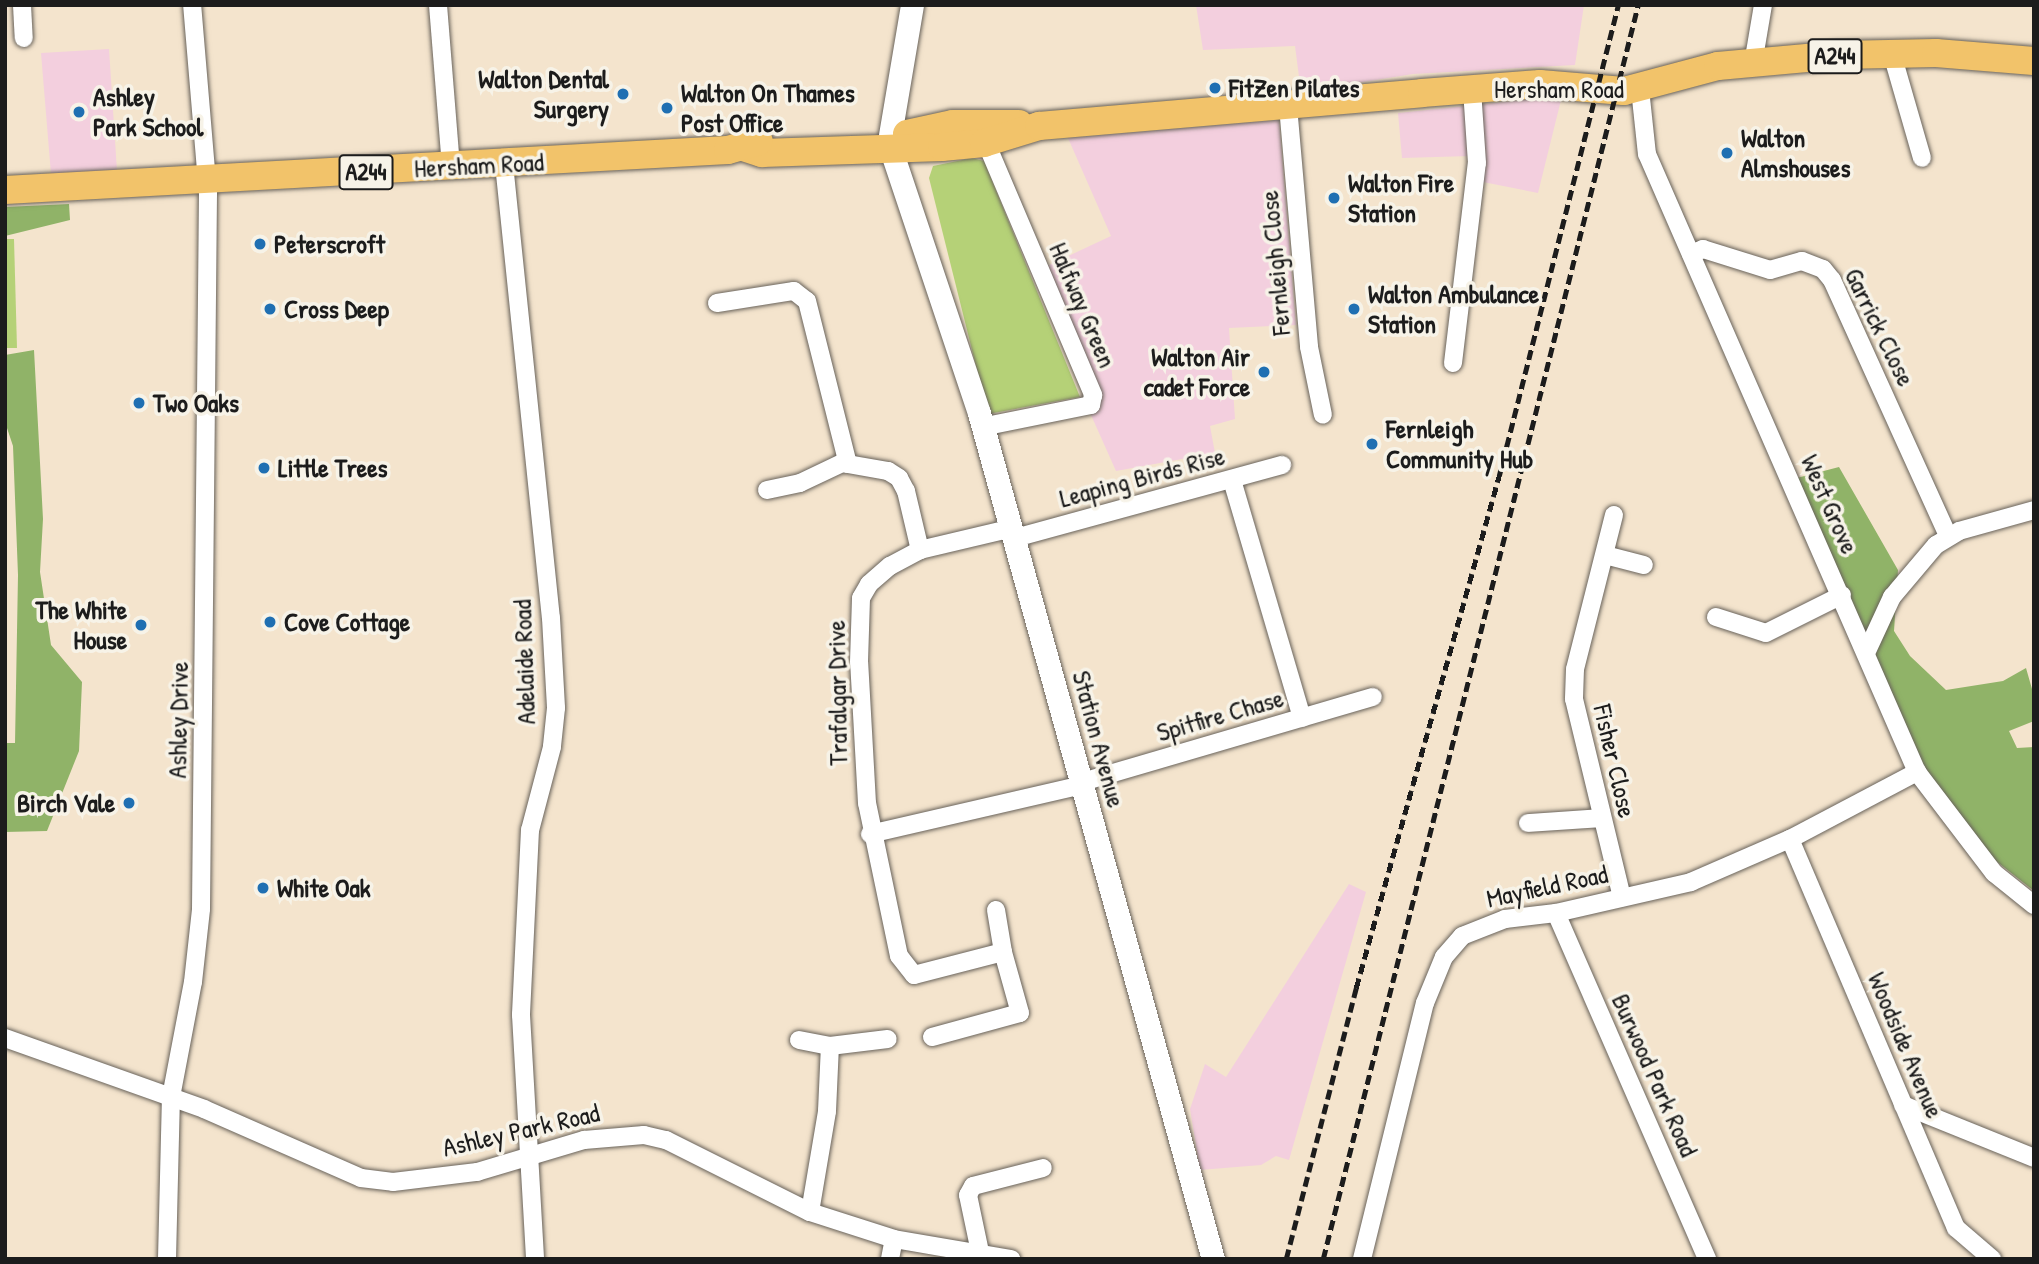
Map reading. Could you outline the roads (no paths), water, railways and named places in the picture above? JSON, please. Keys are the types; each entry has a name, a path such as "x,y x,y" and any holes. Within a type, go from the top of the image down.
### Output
{"main road":[{"name":"Hersham Road","path":"5,190 504,164 743,147 762,153 868,146 1039,126 1472,89 1567,84 1640,89 1685,72 1752,64 1892,54 2034,61"}],"street":[{"path":"5,27 24,32 22,5"},
{"name":"Ashley Drive","path":"167,1259 171,1097 193,982 201,909 207,181 192,5"},
{"path":"438,5 451,167"},
{"name":"Station Avenue","path":"913,5 899,142 926,220 922,236 1013,533 1211,1257"},
{"path":"1752,64 1763,5"},
{"path":"1892,54 1923,158"},
{"path":"1453,363 1476,163 1472,89"},
{"name":"West Grove","path":"1640,89 1647,154 1867,651 1917,772 1994,873 2034,905"},
{"name":"Fernleigh Close","path":"1288,106 1309,347 1323,415"},
{"name":"Halfway Green","path":"982,133 1093,395 1091,405 982,427"},
{"name":"Adelaide Road","path":"504,164 551,618 556,708 552,747 530,830 521,1015 535,1259"},
{"name":"Garrick Close","path":"1691,254 1703,249 1770,270 1802,261 1823,269 1832,279 1948,536"},
{"path":"717,303 794,291 807,301 848,464"},
{"path":"768,490 848,464 874,467 899,478 906,491 920,550"},
{"name":"Leaping Birds Rise","path":"1013,533 1232,480 1282,465"},
{"path":"1232,480 1302,719"},
{"path":"1867,651 1892,597 1948,536 2034,510"},
{"name":"Fisher Close","path":"1614,515 1573,683 1576,719 1622,897"},
{"name":"Trafalgar Drive","path":"1003,953 924,974 914,975 903,965 870,834 859,662 861,598 869,583 890,566 920,550 1013,533"},
{"path":"1605,555 1644,565"},
{"path":"1716,617 1766,632 1842,594"},
{"name":"Spitfire Chase","path":"870,834 1083,784 1373,697"},
{"name":"Mayfield Road","path":"1362,1259 1425,1003 1444,957 1473,929 1506,919 1556,913 1691,882 1790,839 1917,772"},
{"path":"1528,823 1601,818"},
{"name":"Woodside Avenue","path":"1790,839 1956,1228 1992,1259"},
{"path":"932,1037 1020,1013 1003,953 996,911"},
{"name":"Burwood Park Road","path":"1556,913 1707,1259"},
{"name":"Ashley Park Road","path":"5,1038 171,1097 361,1178 393,1182 477,1172 584,1140 645,1135 666,1140 810,1212 894,1239 1011,1259"},
{"path":"799,1040 830,1046 888,1039"},
{"path":"810,1212 827,1111 830,1046"},
{"path":"1903,1105 2034,1158"},
{"path":"1918,1139 1950,1126"},
{"path":"980,1252 968,1195 974,1186 1043,1168"},
{"path":"890,1259 894,1239"}],"railway":[{"path":"1286,1259 1356,988 1499,476 1618,5"},
{"path":"1323,1259 1638,5"}],"place":[{"name":"FitZen Pilates","path":"1215,88"},
{"name":"Walton Dental Surgery","path":"623,94"},
{"name":"Walton On Thames Post Office","path":"667,108"},
{"name":"Ashley Park School","path":"79,112"},
{"name":"Walton Almshouses","path":"1727,153"},
{"name":"Walton Fire Station","path":"1334,198"},
{"name":"Peterscroft","path":"260,244"},
{"name":"Cross Deep","path":"270,309"},
{"name":"Walton Ambulance Station","path":"1354,309"},
{"name":"Walton Air cadet Force","path":"1264,372"},
{"name":"Two Oaks","path":"139,403"},
{"name":"Fernleigh Community Hub","path":"1372,444"},
{"name":"Little Trees","path":"264,468"},
{"name":"Cove Cottage","path":"270,622"},
{"name":"The White House","path":"141,625"},
{"name":"Birch Vale","path":"129,803"},
{"name":"White Oak","path":"263,888"}]}
